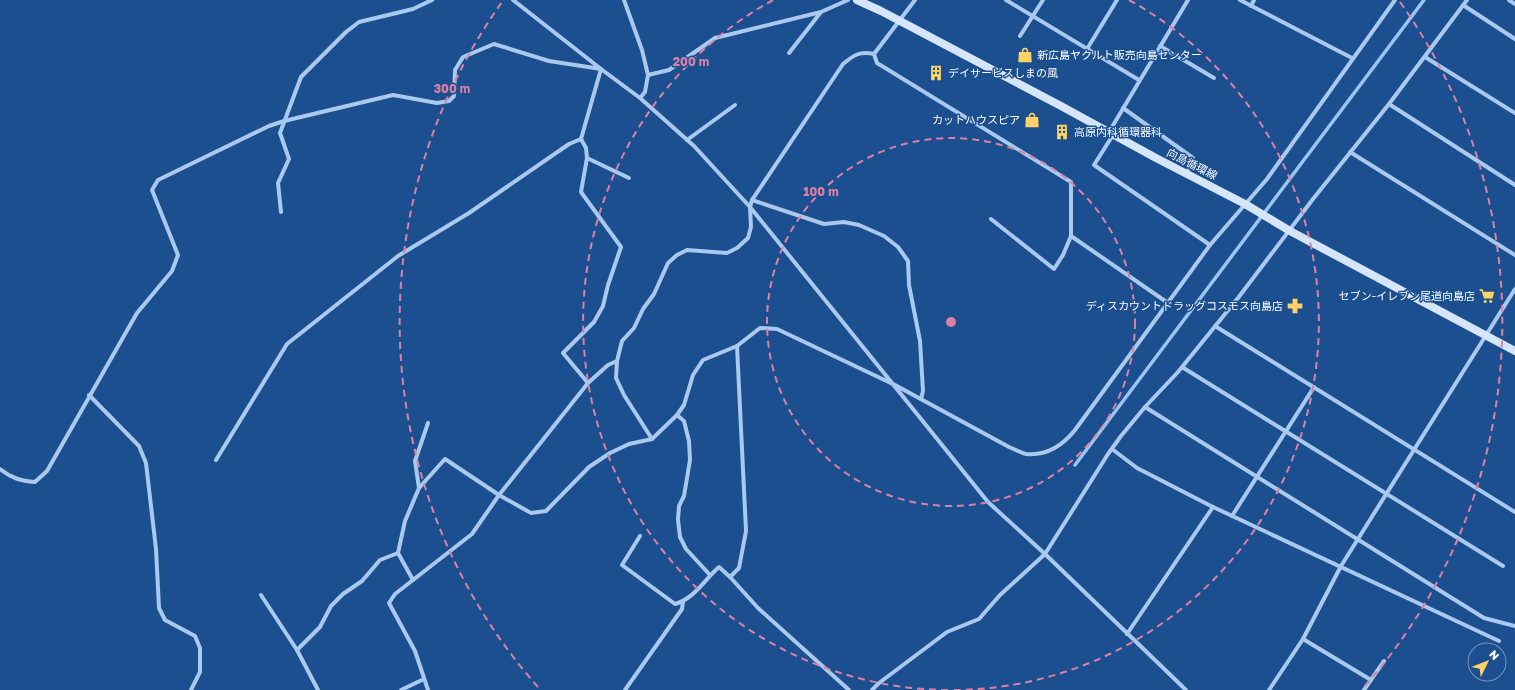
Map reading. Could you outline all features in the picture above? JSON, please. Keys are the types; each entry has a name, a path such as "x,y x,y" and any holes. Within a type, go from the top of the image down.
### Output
{"main road":[{"name":"向島循環線","path":"857,0 900,20 1156,158 1187,173 1515,351"}],"street":[{"path":"280,212 278,183 289,158 280,133 301,77 346,32 359,22 413,10 432,0"},
{"path":"513,0 640,98 687,140 750,207 988,502 1045,554 1186,690"},
{"path":"624,0 642,50 648,76 645,92 640,98"},
{"path":"648,76 669,70 715,38 821,12 848,0"},
{"path":"874,54 915,0"},
{"path":"1006,0 1139,80"},
{"path":"1020,36 1043,0"},
{"path":"1087,49 1117,0"},
{"path":"1188,0 1123,108 1094,165 1210,245"},
{"path":"1240,0 1352,58"},
{"path":"1251,6 1254,0"},
{"path":"413,580 398,553 405,520 419,488 445,459 499,495 531,513 546,511 589,467 610,453 629,444 652,439 677,415 684,405 692,375 703,360 736,346 760,328 777,329 895,385 1009,447 1026,454 1045,452 1058,448 1071,435 1210,245 1247,206 1395,0"},
{"path":"872,690 879,683 947,632 979,619 1000,595 1045,554 1112,449 1145,407 1182,367 1215,326 1286,228 1389,104 1467,0"},
{"path":"1509,0 1515,4"},
{"path":"1463,5 1515,39"},
{"path":"790,53 821,12"},
{"path":"0,469 9,477 22,481 35,482 47,471 137,313 172,271 178,255 152,190 158,180 269,126 284,121 393,96 437,103 449,101 454,96 455,70 463,57 494,44 549,61 601,69"},
{"path":"1160,46 1214,78"},
{"path":"652,439 624,395 616,378 616,361 622,342 634,328 643,309 654,294 668,263 677,255 687,250 727,253 737,248 748,238 751,227 750,207 752,200 843,64 854,55 865,52 874,54"},
{"path":"874,54 877,64 1071,182 1071,236 1063,255 1054,269 991,219"},
{"path":"1425,57 1515,114"},
{"path":"588,383 562,353 594,322 603,306 608,285 622,247 580,192 587,158 586,148 581,139 601,69"},
{"path":"1389,104 1515,185"},
{"path":"687,140 735,105"},
{"path":"1123,108 1193,158 1187,173"},
{"path":"216,460 287,344 398,256 469,213 569,144 581,139"},
{"path":"1350,152 1515,255"},
{"path":"587,158 629,178"},
{"path":"752,200 824,224 844,222 859,225 884,236 898,247 908,261 909,286 920,341 923,391 920,399"},
{"path":"1071,236 1168,303"},
{"path":"1269,690 1303,638 1341,566 1515,289"},
{"path":"1215,326 1515,512"},
{"path":"730,577 739,568 746,531 736,346"},
{"path":"428,690 415,651 389,603 395,594 472,534 499,495 588,383 608,365 616,361"},
{"path":"1182,367 1503,566"},
{"path":"1232,516 1258,478 1314,387"},
{"path":"89,395 139,446 146,463 156,549 159,608 165,620 195,636 200,648 200,672 191,690"},
{"path":"1145,407 1484,618 1515,626"},
{"path":"677,415 684,422 689,441 690,460 684,496 679,506 678,520 680,537 686,549 710,575"},
{"path":"419,488 415,461 428,423"},
{"path":"1112,449 1137,468 1213,507 1499,641"},
{"path":"1127,634 1213,507"},
{"path":"640,536 622,565 675,604 688,598 719,567 758,608 849,690"},
{"path":"297,650 320,627 331,606 343,594 362,581 380,560 398,553"},
{"path":"261,595 297,650 318,690"},
{"path":"625,690 682,609 682,602"},
{"path":"1303,638 1371,680"},
{"path":"1364,690 1384,661"},
{"path":"401,690 424,679"}],"waterway":[{"path":"1075,465 1424,0"}],"place":[{"name":"新広島ヤクルト販売向島センター","path":"1025,55"},
{"name":"デイサービスしまの風","path":"936,73"},
{"name":"カットハウスピア","path":"1032,120"},
{"name":"高原内科循環器科","path":"1062,132"},
{"name":"セブン-イレブン尾道向島店","path":"1487,296"},
{"name":"ディスカウントドラッグコスモス向島店","path":"1295,306"}]}
